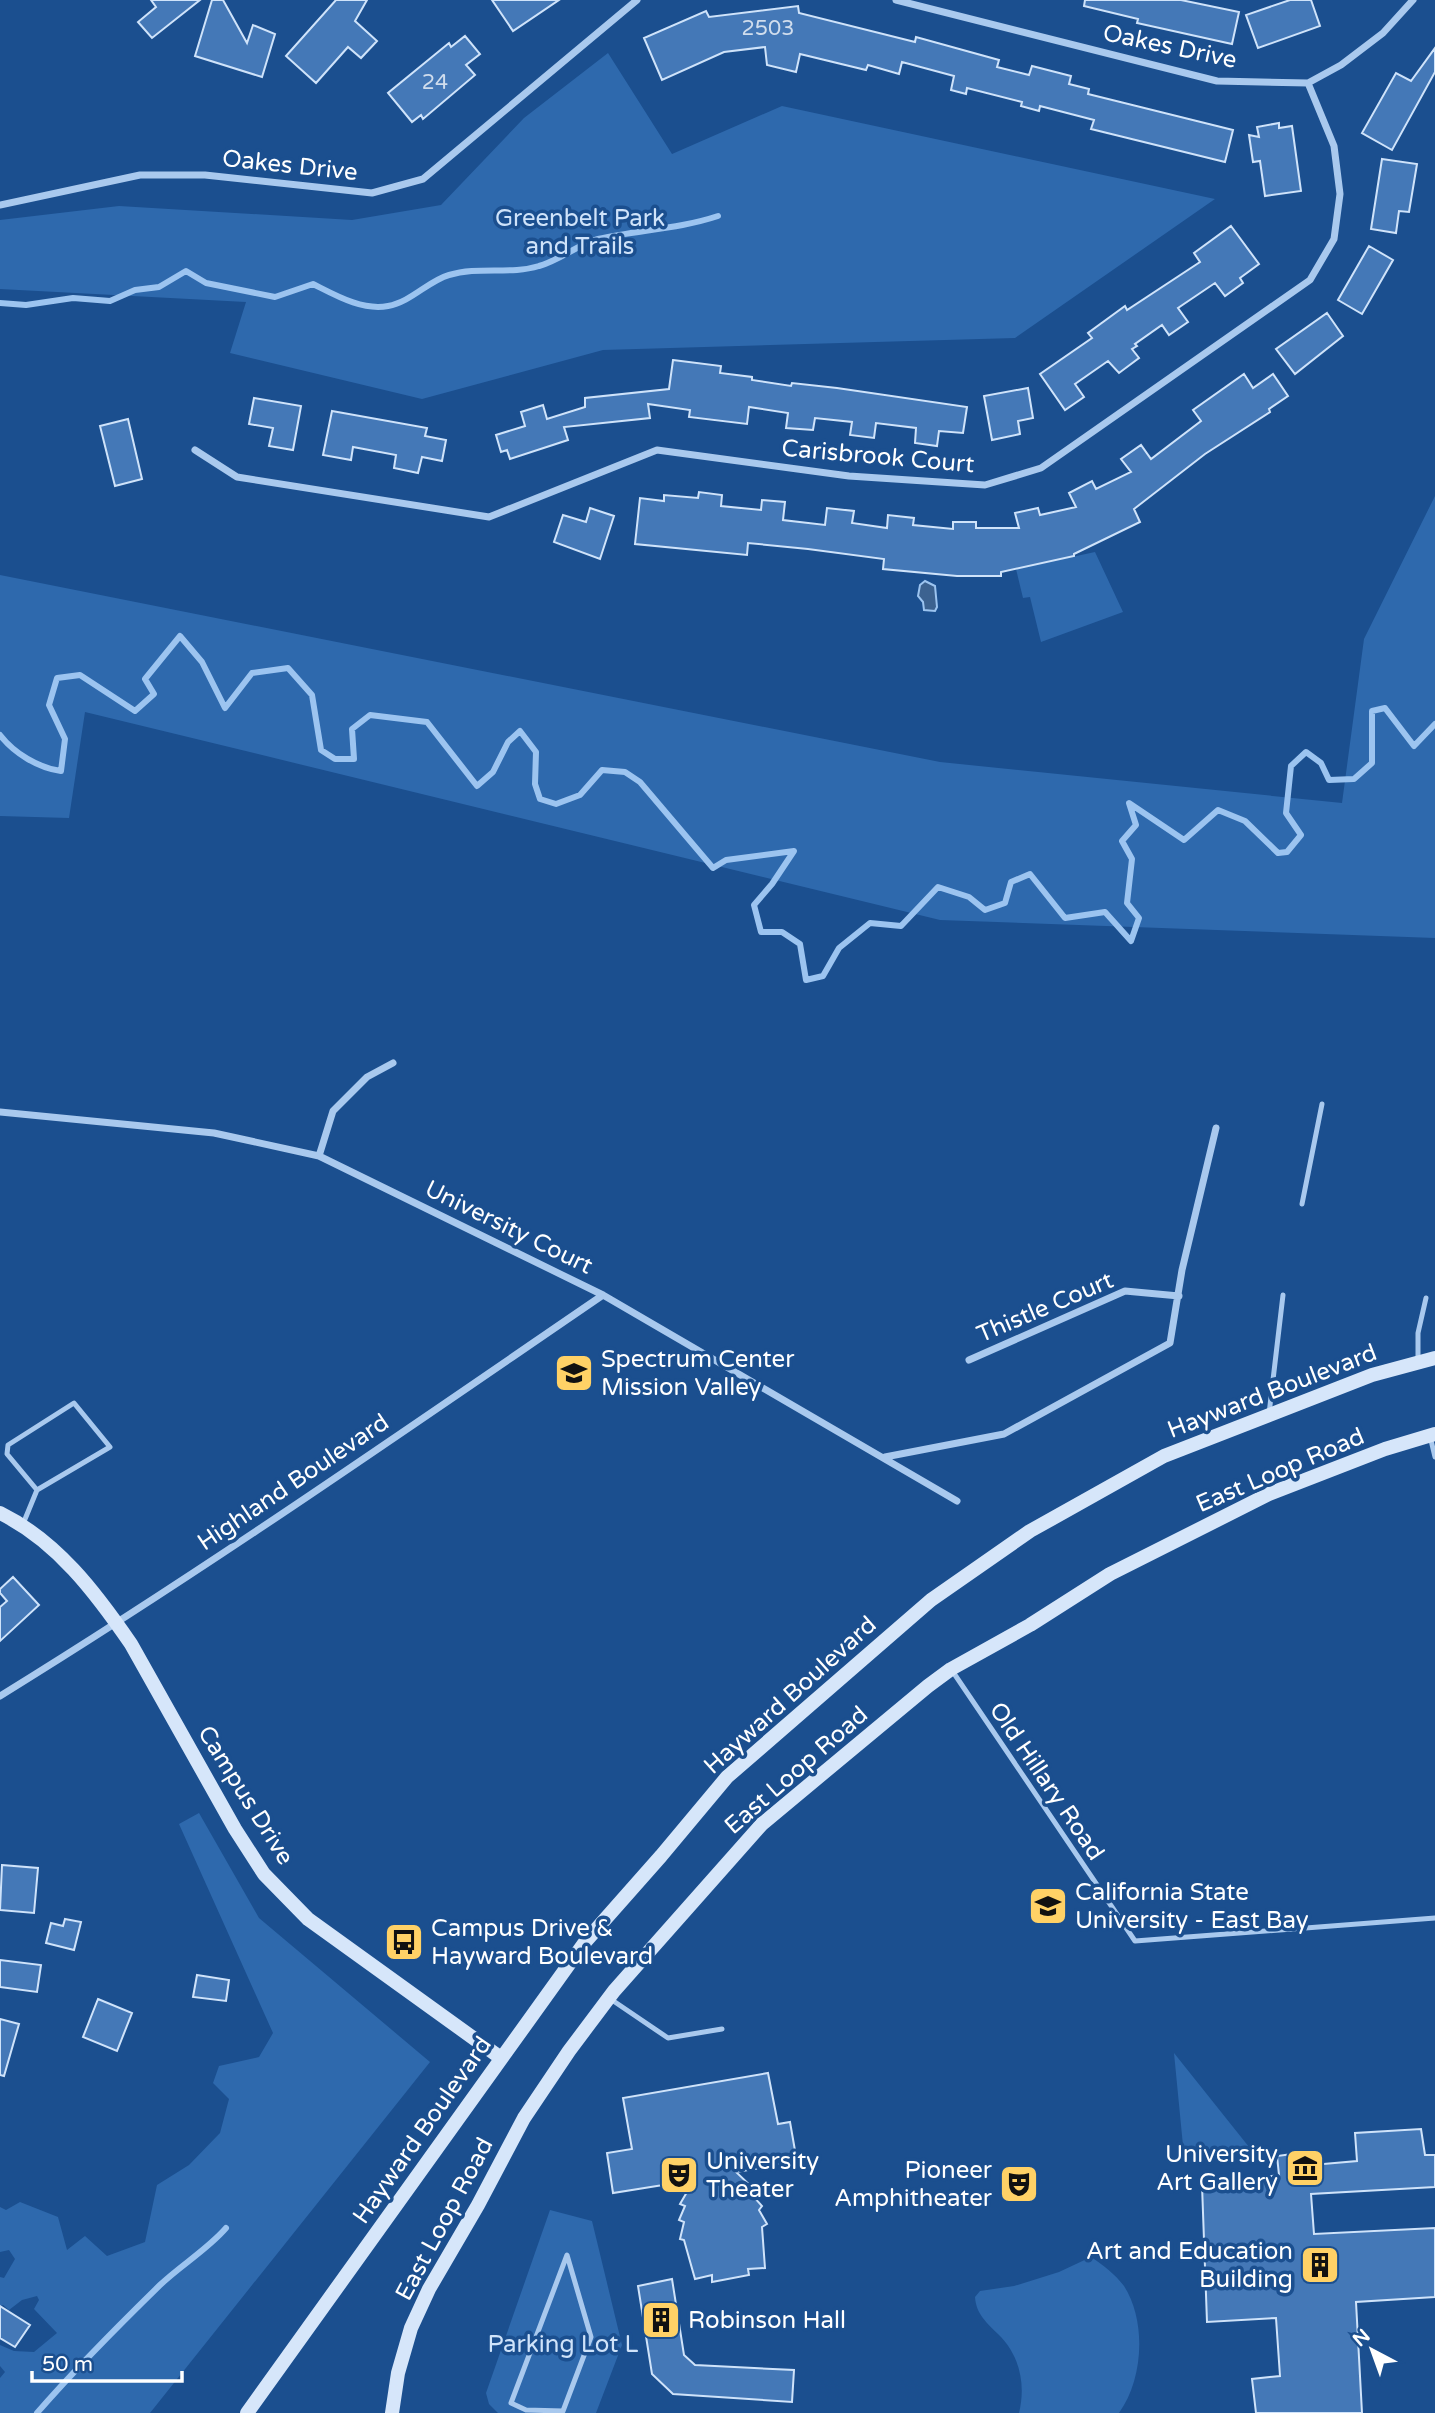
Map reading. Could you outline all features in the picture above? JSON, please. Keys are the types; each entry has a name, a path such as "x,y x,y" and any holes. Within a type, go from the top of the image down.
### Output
{"street":[{"name":"Oakes Drive","path":"0,205 140,175 205,175 372,193 423,179 637,0"},
{"name":"Oakes Drive","path":"896,0 1217,81 1308,83 1341,65 1383,33 1413,0"},
{"name":"Carisbrook Court","path":"195,450 237,477 489,517 657,450 849,476 985,485 1041,468 1310,281 1334,239 1340,194 1334,146 1308,83"},
{"path":"319,1156 333,1111 367,1077 393,1063"},
{"name":"University Court","path":"0,1112 214,1133 319,1156 603,1295 957,1501"},
{"path":"885,1457 1004,1434 1170,1343 1182,1270 1216,1128"},
{"name":"Thistle Court","path":"970,1360 1125,1291 1179,1296"},
{"name":"Highland Boulevard","path":"0,1696 256,1531 603,1295"},
{"name":"Hayward Boulevard","path":"247,2413 585,1942 727,1777 931,1600 1030,1531 1164,1456 1372,1375 1435,1358"},
{"name":"East Loop Road","path":"391,2413 398,2373 411,2328 429,2289 524,2118 609,1998 762,1824 951,1669 1030,1625 1110,1574 1269,1494 1385,1449 1432,1435"},
{"name":"Campus Drive","path":"0,1513 23,1524 65,1559 117,1623 264,1874 308,1919 501,2058"}],"lane":[{"path":"1302,1204 1322,1104"},
{"path":"1269,1414 1283,1295"},
{"path":"1418,1363 1418,1332 1426,1298"},
{"path":"23,1524 37,1490 110,1447 74,1403 8,1445 6,1454 37,1490"},
{"path":"1432,1435 1435,1457"},
{"name":"Old Hillary Road","path":"951,1669 1135,1941 1435,1917"},
{"path":"609,1998 668,2038 722,2029"},
{"path":"567,2255 592,2337 564,2411 526,2412 511,2403 567,2255"}],"green space":[{"name":"Greenbelt Park and Trails","path":"608,53 672,154 782,106 1215,199 1015,338 603,350 422,399 230,353 246,302 0,289 0,220 119,206 352,220 441,205 524,118"},
{"path":"1435,496 1435,938 940,920 85,712 69,818 0,816 0,575 940,762 1342,803 1364,639"},
{"path":"1095,552 1123,612 1041,642 1030,597 1023,598 1016,569"},
{"path":"199,1813 259,1918 430,2062 150,2413 0,2413 0,2378 5,2372 0,2366 0,2345 14,2351 34,2352 57,2333 34,2309 39,2300 37,2296 22,2300 9,2310 3,2305 0,2306 0,2277 4,2278 15,2259 9,2250 0,2252 0,2207 6,2210 20,2202 58,2217 67,2250 85,2236 107,2256 145,2242 157,2185 189,2165 220,2133 229,2099 213,2083 219,2066 259,2057 273,2033 179,1824"},
{"path":"1174,2053 1249,2147 1184,2156"},
{"name":"Parking Lot L","path":"550,2210 592,2221 622,2345 596,2413 498,2413 489,2404 486,2393"},
{"path":"1091,2257 1109,2270 1124,2286 1136,2316 1139,2351 1137,2368 1127,2400 1119,2413 1019,2413 1022,2392 1016,2361 1006,2342 980,2313 975,2297 980,2291 1014,2286 1059,2272"}],"shaded area":[{"path":"925,581 935,586 935,611 924,610 923,602 918,596 920,585"}],"building":[{"path":"151,0 200,0 152,38 138,22 156,7"},
{"path":"212,0 223,0 247,43 253,25 275,34 262,77 195,56"},
{"path":"336,0 367,0 355,21 377,41 361,58 348,47 316,83 286,56"},
{"path":"492,0 559,0 513,31"},
{"path":"1085,0 1181,0 1239,12 1232,44 1137,23 1138,19 1084,6"},
{"path":"1290,0 1311,0 1320,26 1258,48 1246,15"},
{"path":"798,6 799,13 915,42 916,37 999,60 997,67 1029,75 1032,66 1071,76 1069,84 1089,89 1088,94 1233,130 1225,162 1091,129 1094,120 1040,106 1039,111 1021,106 1022,102 967,88 966,94 951,90 954,76 902,62 899,74 868,65 866,70 800,54 796,72 767,65 765,47 724,52 662,80 644,38 706,11 709,17"},
{"path":"465,36 480,54 466,65 475,75 423,119 421,115 412,122 388,93 449,43 451,47"},
{"path":"1435,48 1435,72 1392,150 1362,133 1396,73 1411,81"},
{"path":"1279,123 1279,128 1292,126 1301,191 1265,196 1260,161 1253,162 1249,135 1259,137 1257,127"},
{"path":"1382,159 1417,164 1409,212 1399,211 1396,233 1371,229"},
{"path":"1231,226 1259,264 1240,278 1243,283 1225,296 1215,283 1178,308 1188,322 1169,335 1162,325 1135,344 1137,346 1132,349 1139,358 1119,373 1108,361 1075,384 1084,397 1065,410 1040,374 1092,338 1088,333 1125,306 1127,310 1200,262 1194,253"},
{"path":"1369,246 1393,260 1362,314 1338,300"},
{"path":"1327,313 1343,336 1295,374 1276,349"},
{"path":"673,360 721,366 720,373 752,377 752,380 791,386 792,383 837,388 967,407 963,433 939,431 937,446 915,443 916,428 876,423 874,438 850,435 852,422 815,418 813,430 786,428 788,413 749,407 747,424 689,417 690,410 648,404 650,418 564,427 568,440 510,459 507,450 501,452 496,435 525,426 521,412 543,405 547,419 585,407 585,398 669,389"},
{"path":"1244,374 1253,388 1273,374 1288,396 1269,409 1270,412 1205,454 1134,509 1140,522 1074,556 1001,572 1001,576 957,576 883,569 884,559 748,543 747,555 635,544 640,498 664,501 664,495 698,498 699,492 722,495 721,506 761,510 762,500 785,502 783,520 825,525 827,508 854,511 852,523 887,528 888,515 914,518 913,525 953,529 953,522 976,522 976,528 1019,528 1015,513 1038,508 1040,515 1076,507 1069,493 1092,481 1096,489 1131,472 1121,459 1141,445 1151,459 1201,421 1193,410"},
{"path":"1028,388 1033,418 1018,421 1020,434 992,440 984,396"},
{"path":"254,398 301,406 293,450 269,446 273,428 249,424"},
{"path":"332,411 427,428 425,436 446,440 442,461 422,457 418,473 394,468 396,455 353,447 351,460 323,455"},
{"path":"128,419 142,479 115,486 100,426"},
{"path":"590,508 614,516 600,559 554,542 563,515 586,522"},
{"path":"13,1577 39,1605 0,1641 0,1607 7,1601 0,1589"},
{"path":"2,1865 38,1868 34,1913 0,1910"},
{"path":"65,1919 81,1922 74,1950 46,1943 51,1923 63,1926"},
{"path":"0,1960 41,1965 37,1992 0,1987"},
{"path":"197,1975 229,1980 226,2001 193,1997"},
{"path":"98,1999 132,2013 117,2051 83,2037"},
{"path":"0,2019 19,2024 4,2076 0,2075"},
{"name":"University Theater","path":"768,2073 778,2124 790,2122 797,2162 736,2172 754,2189 753,2196 762,2206 759,2210 767,2224 762,2227 765,2268 748,2269 749,2275 712,2282 712,2275 695,2279 684,2240 680,2239 684,2222 679,2220 685,2206 680,2204 694,2180 613,2193 607,2153 632,2149 623,2098"},
{"name":"Art and Education Building","path":"1421,2129 1425,2155 1435,2155 1435,2187 1311,2194 1314,2234 1435,2228 1435,2297 1356,2302 1362,2413 1256,2413 1252,2379 1280,2376 1276,2318 1207,2322 1202,2185 1279,2175 1277,2156 1300,2153 1301,2166 1357,2161 1355,2133"},
{"name":"Robinson Hall","path":"672,2279 684,2355 695,2365 794,2370 792,2402 673,2394 652,2374 638,2286"},
{"path":"0,2306 30,2325 15,2347 0,2338"}],"waterway":[{"path":"0,303 26,305 73,298 110,301 135,290 159,287 186,271 206,283 275,297 313,284 359,304 388,306 449,275 472,271 528,269 598,239 688,224 718,216"},
{"path":"0,735 27,759 61,771 65,739 49,705 57,678 80,675 135,711 154,694 145,679 180,636 202,662 225,708 252,673 288,668 312,695 321,750 335,759 354,759 352,729 370,715 427,722 477,786 493,772 508,742 520,731 536,752 535,784 540,799 556,804 580,795 602,770 625,772 640,782 713,868 726,860 794,851 754,905 761,932 782,932 800,944 806,980 823,976 839,948 870,923 901,926 938,887 969,897 985,910 1005,903 1011,882 1030,874 1065,918 1105,912 1131,941 1139,918 1127,903 1132,859 1122,841 1136,825 1129,803 1184,840 1218,810 1245,821 1278,853 1287,852 1301,835 1286,813 1291,766 1306,752 1321,763 1329,780 1354,779 1372,763 1372,711 1385,708 1414,746 1435,724"},
{"path":"37,2413 160,2285 226,2228"}],"place":[{"name":"Spectrum Center Mission Valley","path":"574,1373"},
{"name":"California State University - East Bay","path":"1048,1906"},
{"name":"Campus Drive & Hayward Boulevard","path":"404,1942"},
{"name":"University Art Gallery","path":"1305,2168"},
{"name":"University Theater","path":"679,2175"},
{"name":"Pioneer Amphitheater","path":"1019,2184"},
{"name":"Art and Education Building","path":"1320,2265"},
{"name":"Robinson Hall","path":"661,2320"}]}
